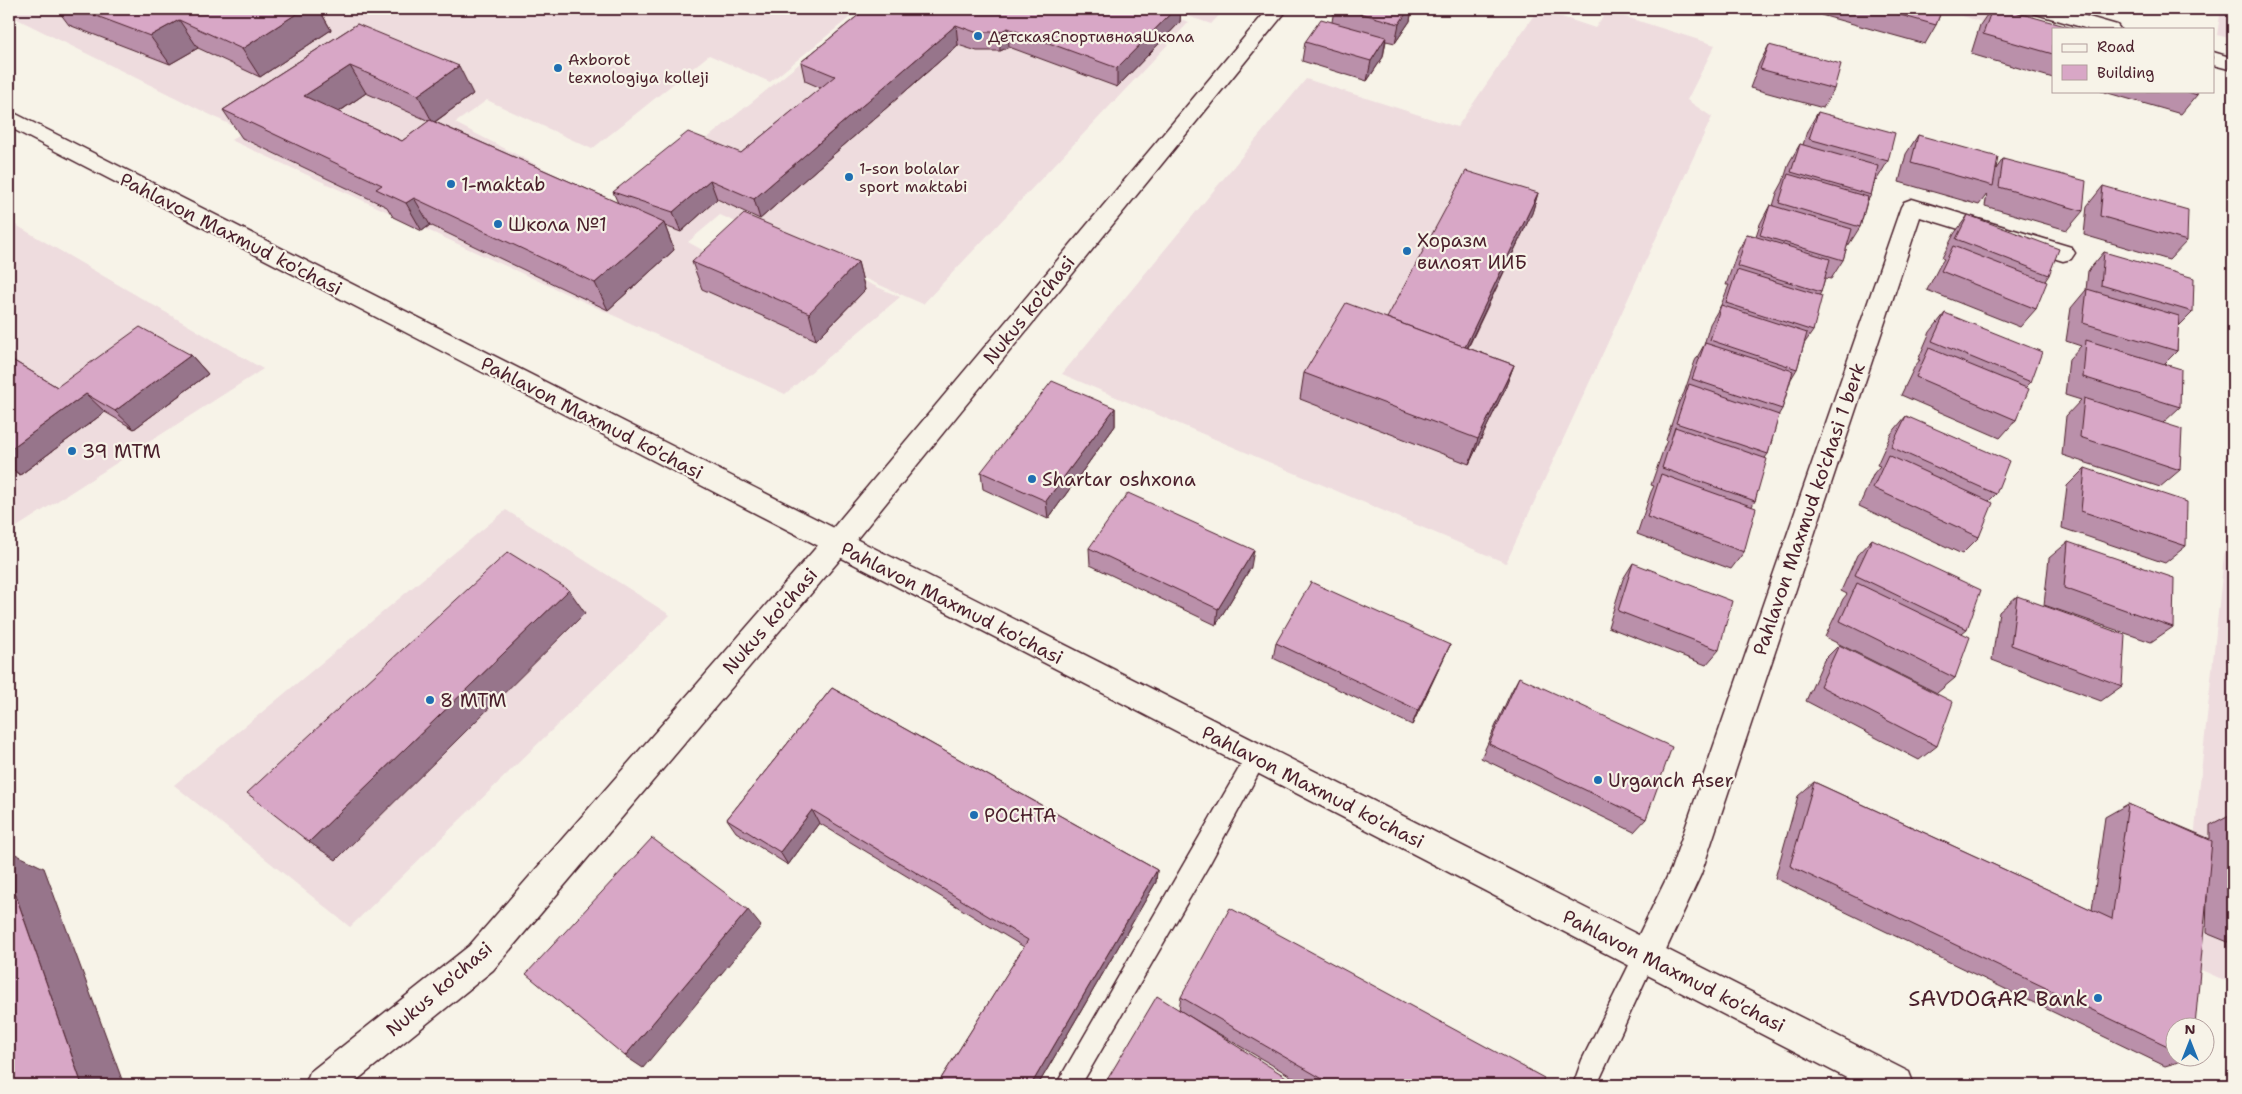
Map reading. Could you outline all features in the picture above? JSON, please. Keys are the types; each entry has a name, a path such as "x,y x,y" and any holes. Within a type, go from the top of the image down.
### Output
{"street":[{"name":"Nukus ko'chasi","path":"323,1085 481,958 837,543 1278,9"},
{"path":"2040,9 2106,28"},
{"path":"2214,58 2233,64"},
{"name":"Pahlavon Maxmud ko'chasi","path":"9,119 1896,1085"},
{"name":"Pahlavon Maxmud ko'chasi 1 berk","path":"1644,957 1686,874 1912,207 2063,253"}],"lane":[{"path":"1068,1085 1202,856 1256,758"},
{"path":"1586,1085 1591,1069 1644,957"}],"shaded area":[{"path":"9,9 860,9 770,82 709,55 592,149 487,100 455,123 615,205 700,144 867,9 1152,9 1189,22 923,304 720,215 688,242 706,252 743,228 900,297 785,394 231,140 372,47 239,129 9,15"},
{"path":"1167,9 1225,9 1211,24"},
{"name":"Хоразм вилоят ИИБ","path":"1538,9 1595,28 1607,11 1715,45 1687,100 1712,117 1506,563 1062,374 1306,79 1457,127"},
{"path":"1941,9 2015,9 2010,31"},
{"path":"2221,9 2233,9 2233,39 2217,35"},
{"name":"39 MTM","path":"9,221 263,369 9,532"},
{"path":"2233,472 2233,984 2181,961"},
{"name":"8 MTM","path":"506,510 670,615 350,927 174,785"}],"building":[{"path":"78,9 304,9 242,49 179,20 150,36"},
{"name":"ДетскаяСпортивнаяШкола","path":"866,9 1175,9 1117,68 1008,28 999,32 975,32 956,25 754,199 710,180 673,212 613,192 688,132 741,153 835,76 801,62"},
{"path":"1345,9 1409,9 1399,24"},
{"path":"1879,9 1942,9 1936,25"},
{"path":"1992,9 2004,9 2072,28 2052,28 2052,54 1983,34"},
{"path":"1321,19 1386,37 1371,61 1305,42"},
{"path":"357,24 459,66 418,95 350,66 304,96 402,141 430,120 664,223 595,283 414,198 406,203 376,189 382,185 223,110"},
{"path":"1769,45 1841,64 1834,89 1760,69"},
{"path":"1818,112 1895,133 1888,161 1809,139"},
{"path":"1918,135 1998,157 1993,186 1911,163"},
{"path":"1800,144 1878,166 1871,195 1791,172"},
{"path":"2003,159 2086,181 2083,211 1999,187"},
{"path":"1466,171 1538,193 1465,347 1387,318"},
{"path":"1788,174 1868,197 1860,227 1779,203"},
{"path":"2103,186 2188,210 2187,241 2100,216"},
{"path":"1770,205 1852,229 1843,260 1760,235"},
{"path":"744,214 858,262 809,313 692,262"},
{"path":"1968,215 2059,249 2049,275 1956,239"},
{"path":"1747,234 1830,259 1821,292 1737,266"},
{"path":"1953,246 2047,282 2036,309 1941,271"},
{"path":"2104,252 2194,278 2193,312 2101,285"},
{"path":"1737,270 1822,296 1813,331 1726,303"},
{"path":"2087,289 2179,316 2177,351 2083,323"},
{"path":"1346,303 1514,365 1478,439 1304,373"},
{"path":"1721,305 1807,333 1797,369 1710,340"},
{"path":"1945,313 2042,352 2031,382 1932,341"},
{"path":"140,327 191,355 115,411 86,394 9,450 9,358 57,387"},
{"path":"2086,340 2181,369 2180,407 2083,377"},
{"path":"1705,343 1793,371 1782,409 1692,379"},
{"path":"1929,348 2029,389 2016,420 1916,377"},
{"path":"1052,381 1115,408 1046,501 981,472"},
{"path":"1689,384 1779,415 1768,454 1676,423"},
{"path":"2084,398 2182,429 2180,470 2080,437"},
{"path":"1906,416 2009,461 1996,494 1891,447"},
{"path":"1675,427 1767,459 1755,501 1662,468"},
{"path":"1888,455 1993,503 1979,537 1873,488"},
{"path":"2085,468 2187,502 2186,546 2081,511"},
{"path":"1661,474 1756,508 1744,552 1647,517"},
{"path":"1128,493 1254,550 1218,609 1089,548"},
{"path":"1872,539 1981,590 1967,629 1855,575"},
{"path":"2068,542 2174,578 2173,627 2064,588"},
{"path":"508,552 569,590 309,842 247,793"},
{"path":"1633,563 1732,601 1719,650 1618,611"},
{"path":"1311,582 1450,645 1418,710 1276,643"},
{"path":"1857,583 1970,637 1955,678 1840,621"},
{"path":"2017,596 2125,635 2122,686 2011,645"},
{"path":"1839,645 1953,702 1937,746 1820,686"},
{"path":"1519,677 1672,747 1646,819 1489,744"},
{"path":"832,688 1157,870 1031,1085 937,1085 1028,940 812,810 780,852 727,819"},
{"name":"SAVDOGAR Bank","path":"1814,782 2112,919 2128,804 2212,841 2196,1016 2164,1016 2164,1044 1790,866"},
{"path":"652,838 748,910 625,1056 526,974"},
{"path":"9,876 82,1085 9,1085"},
{"path":"1230,908 1544,1078 1541,1085 1333,1085 1181,997"},
{"path":"1157,996 1299,1085 1104,1085"}],"place":[{"name":"ДетскаяСпортивнаяШкола","path":"978,36"},
{"name":"Axborot texnologiya kolleji","path":"558,68"},
{"name":"1-son bolalar sport maktabi","path":"849,177"},
{"name":"1-maktab","path":"451,184"},
{"name":"Школа №1","path":"498,224"},
{"name":"Хоразм вилоят ИИБ","path":"1407,251"},
{"name":"39 MTM","path":"72,451"},
{"name":"Shartar oshxona","path":"1032,479"},
{"name":"8 MTM","path":"430,700"},
{"name":"Urganch Aser","path":"1598,780"},
{"name":"POCHTA","path":"974,815"},
{"name":"SAVDOGAR Bank","path":"2098,998"}]}
